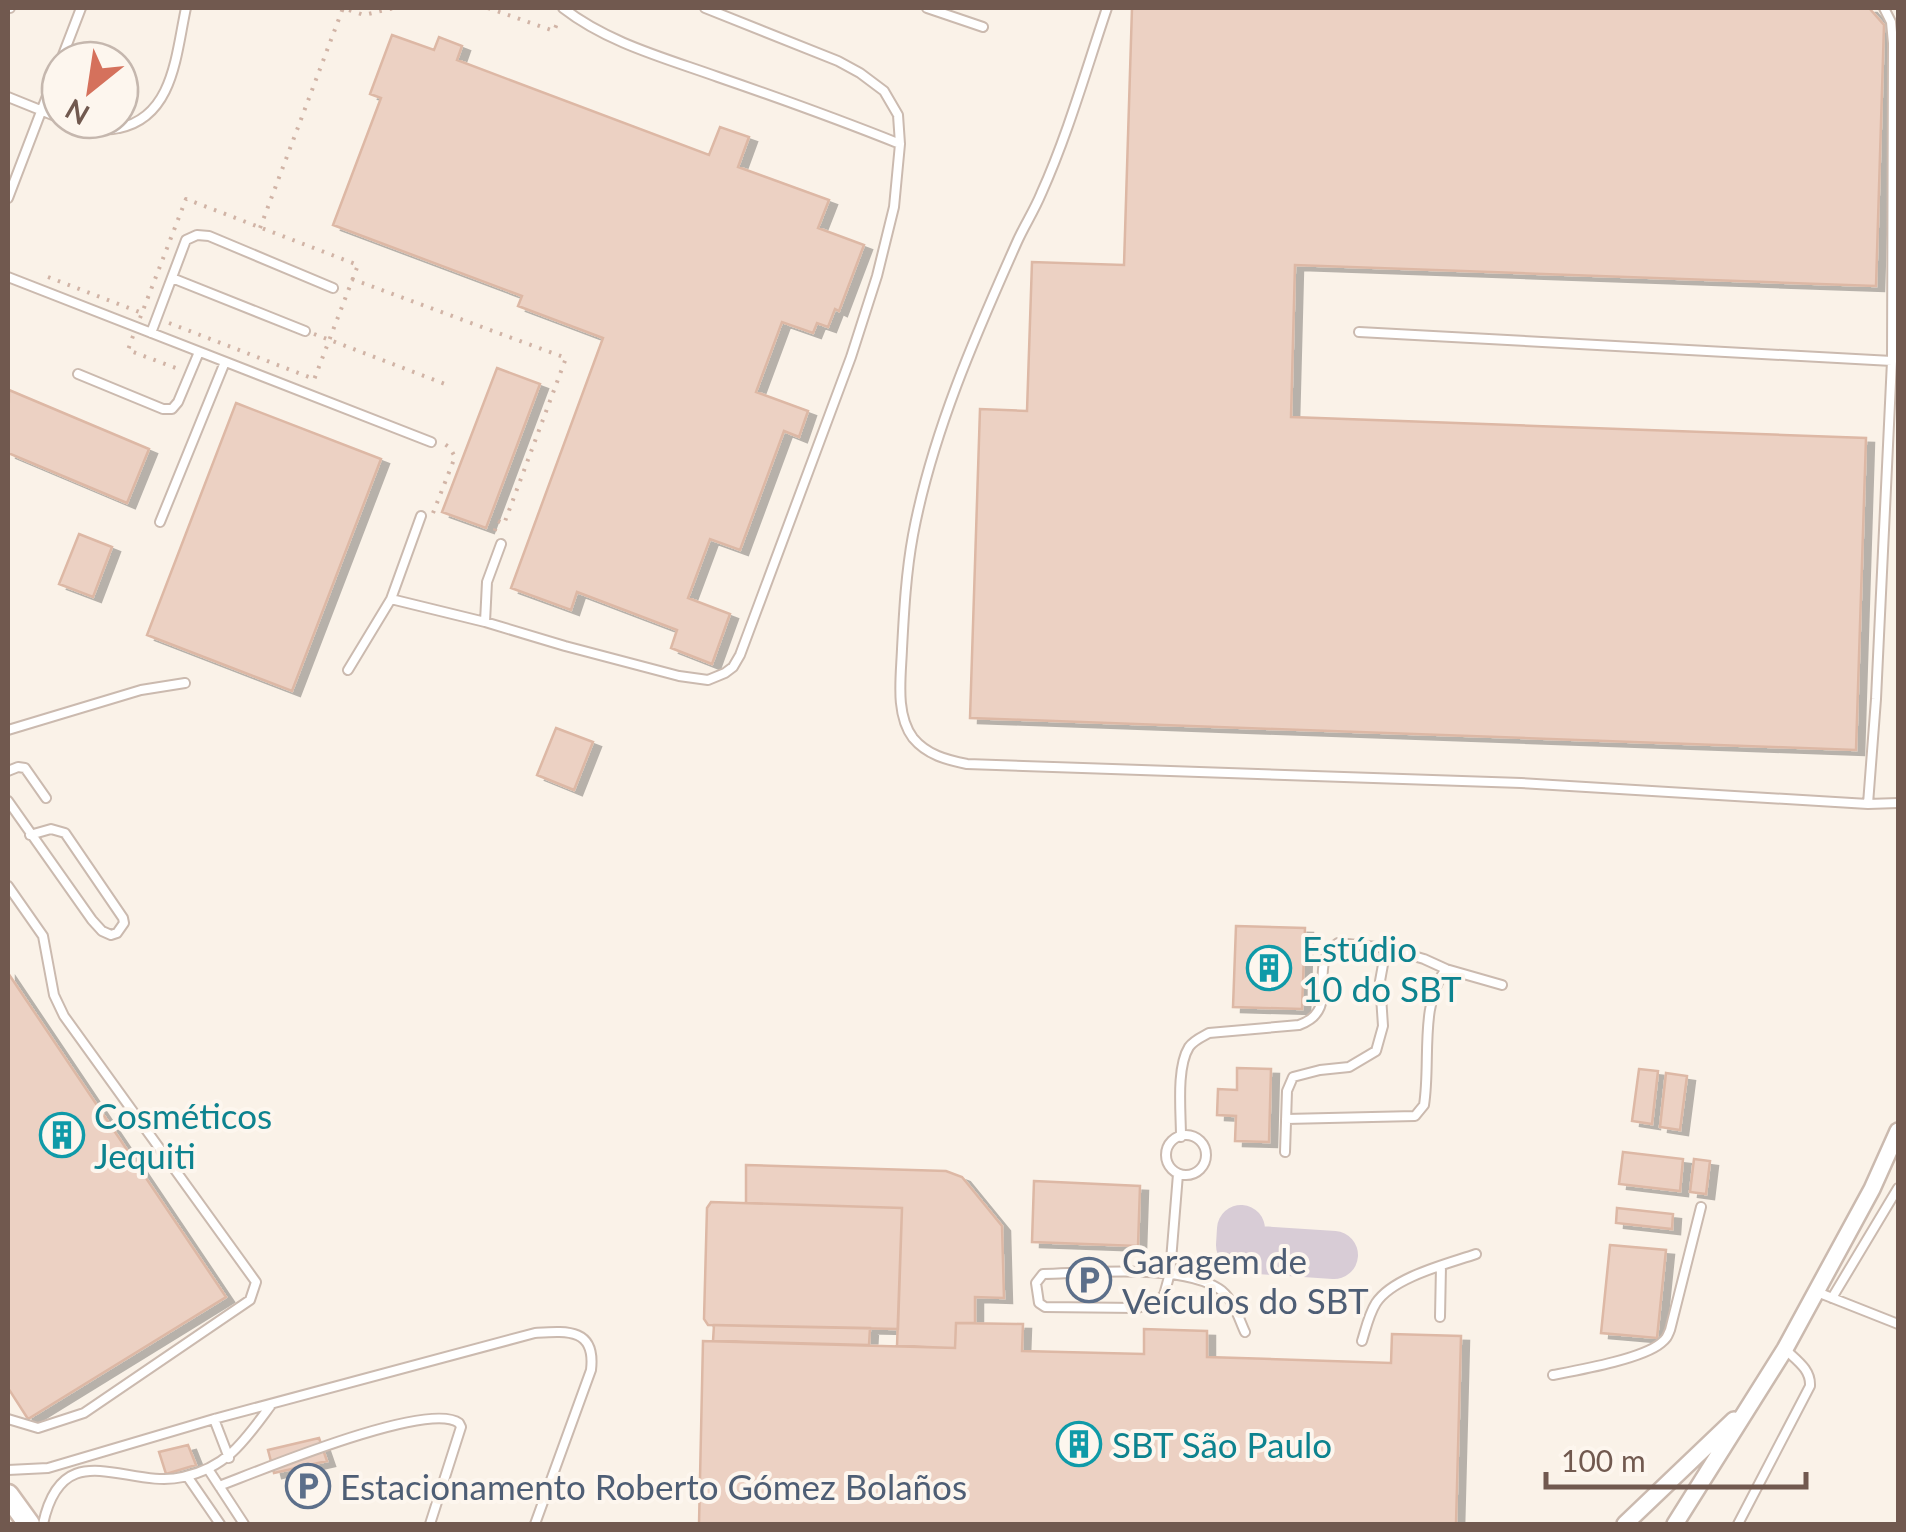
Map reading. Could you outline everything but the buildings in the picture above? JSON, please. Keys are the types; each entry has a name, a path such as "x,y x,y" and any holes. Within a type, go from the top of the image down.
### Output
{"main road":[{"path":"8,1494 29,1524"}],"street":[{"path":"1676,1524 1785,1349 1824,1295 1898,1131"},
{"path":"1625,1524 1752,1404"}],"lane":[{"path":"68,40 81,8"},
{"path":"140,121 160,102 170,81 186,8"},
{"path":"564,8 584,24 622,43 832,116 900,144"},
{"path":"391,599 679,676 708,680 725,674 740,655 851,357 877,276 894,207 900,144 898,115 884,91 860,72 704,8"},
{"path":"927,8 983,27"},
{"path":"1107,8 1041,195 1018,239 956,388 924,486 905,596 900,691 904,720 925,750 945,760 966,764 1521,783 1898,803"},
{"path":"1868,804 1895,316 1893,43 1892,22 1884,8"},
{"path":"8,96 40,109"},
{"path":"8,198 40,115"},
{"path":"151,333 186,240 197,236 209,236 332,288"},
{"path":"8,277 431,442"},
{"path":"172,278 305,331"},
{"path":"1358,332 1892,361"},
{"path":"78,374 163,409 172,409 199,352"},
{"path":"160,522 225,362"},
{"path":"348,670 391,599 421,516"},
{"path":"485,622 487,582 501,544"},
{"path":"8,730 141,690 185,683"},
{"path":"8,771 26,768 46,798"},
{"path":"8,801 30,835 92,920 102,930 117,933 123,918 75,845 64,833 51,829 30,835"},
{"path":"8,886 43,936 54,995 64,1016 256,1282 250,1300 84,1413 38,1428 8,1418"},
{"path":"1181,1136 1181,1073 1189,1047 1209,1033 1310,1021 1322,1007 1324,960 1338,943 1386,948 1502,985"},
{"path":"1285,1152 1288,1092 1294,1077 1349,1068 1376,1050 1383,1026 1380,980 1386,948"},
{"path":"1286,1119 1415,1116 1424,1105 1427,1089 1430,1000 1446,970"},
{"path":"1181,1136 1190,1136 1204,1146 1206,1158 1194,1174 1178,1174 1170,1166 1168,1145 1181,1136"},
{"path":"1178,1174 1170,1272 1164,1295 1137,1308 1045,1308 1038,1303 1036,1283 1044,1274 1170,1272 1225,1294 1245,1332"},
{"path":"1898,1188 1824,1295 1898,1324"},
{"path":"1890,1204 1898,1209"},
{"path":"1553,1375 1633,1355 1666,1339 1701,1207"},
{"path":"1362,1340 1378,1300 1394,1286 1476,1254"},
{"path":"1440,1317 1441,1266"},
{"path":"8,1470 48,1468 214,1418 535,1333 564,1331 585,1339 591,1348 591,1370 535,1524"},
{"path":"1738,1524 1810,1386 1807,1370 1785,1349"},
{"path":"43,1524 50,1500 72,1476 88,1470 109,1470 154,1480 208,1469 229,1458 271,1404"},
{"path":"220,1486 390,1426 450,1417 460,1422 460,1427 430,1524"},
{"path":"214,1418 229,1458"},
{"path":"208,1469 244,1524"},
{"path":"188,1476 220,1524"}],"path":[{"path":"260,228 343,8 364,15 394,8"},
{"path":"488,8 554,31 558,19"},
{"path":"190,374 128,350 186,199 358,265 309,394"},
{"path":"352,280 566,358 504,524 498,522 492,536"},
{"path":"305,331 445,384"}],"taxiway":[{"path":"1241,1229 1240,1245 1244,1249 1334,1255"}],"place":[{"name":"Estúdio 10 do SBT","path":"1269,968"},
{"name":"Cosméticos Jequiti","path":"62,1135"},
{"name":"Garagem de Veículos do SBT","path":"1089,1280"},
{"name":"SBT São Paulo","path":"1079,1444"},
{"name":"Estacionamento Roberto Gómez Bolaños","path":"308,1486"}]}
